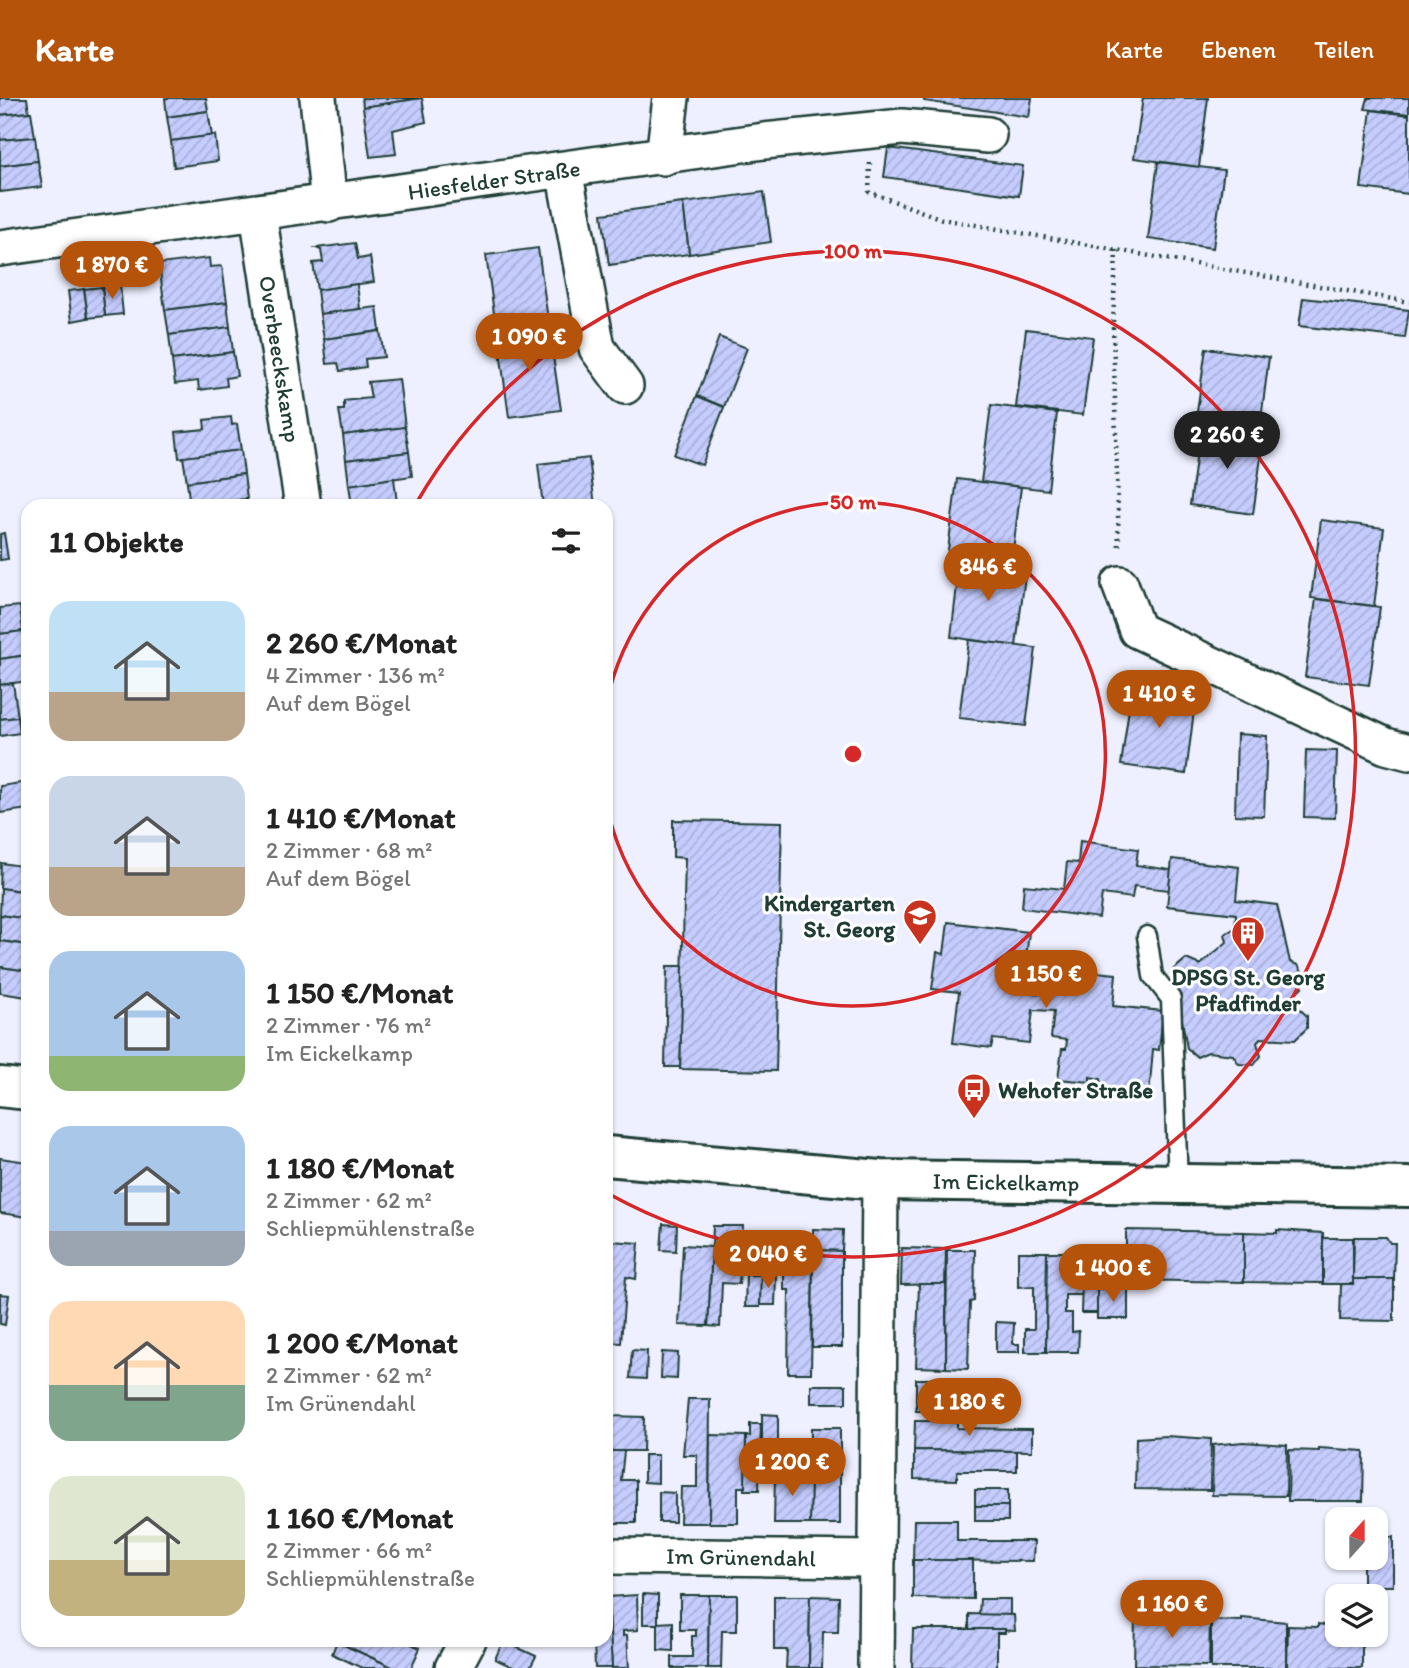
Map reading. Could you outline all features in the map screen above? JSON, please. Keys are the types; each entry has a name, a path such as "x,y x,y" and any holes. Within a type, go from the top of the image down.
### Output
{"street":[{"path":"318,98 329,205"},
{"path":"664,157 671,98"},
{"name":"Hiesfelder Straße","path":"0,248 329,205 764,141 902,127 988,135"},
{"path":"564,170 597,348 625,386"},
{"name":"Overbeeckskamp","path":"258,213 302,499"},
{"path":"1120,584 1137,630 1386,746 1409,752"},
{"path":"0,1087 21,1089"},
{"name":"Im Eickelkamp","path":"613,1157 880,1180 1409,1189 1409,1173"},
{"path":"876,1668 880,1180"},
{"name":"Im Grünendahl","path":"613,1556 877,1559"},
{"path":"453,1668 464,1647"}],"lane":[{"path":"1147,936 1153,976 1171,999 1178,1184"}],"path":[{"path":"870,130 869,192 943,219 1409,302"},
{"path":"1116,250 1113,325 1120,584"}],"building":[{"path":"0,98 27,98 29,112 0,115"},
{"path":"165,98 206,98 208,111 167,117"},
{"path":"362,98 422,98 363,107"},
{"path":"422,98 426,122 393,130 396,154 370,157 363,107"},
{"path":"924,98 1032,98 1029,117 924,101"},
{"path":"1143,98 1208,98 1199,167 1134,158"},
{"path":"1368,98 1409,98 1409,114 1365,109"},
{"path":"1371,110 1409,115 1409,194 1361,188"},
{"path":"208,111 212,136 171,141 167,117"},
{"path":"31,112 35,137 0,140 0,115"},
{"path":"215,135 218,161 174,167 171,141"},
{"path":"35,137 38,161 0,166 0,140"},
{"path":"888,148 1023,166 1019,196 884,177"},
{"path":"38,161 42,187 0,192 0,166"},
{"path":"1158,162 1224,170 1213,248 1148,239"},
{"path":"764,192 771,242 689,254 683,203"},
{"path":"683,203 689,254 609,265 602,214"},
{"path":"355,243 358,259 370,257 374,282 317,290 313,263 323,262 321,250 316,248"},
{"path":"538,248 549,327 497,335 486,255"},
{"path":"209,258 210,267 222,266 227,302 165,310 159,264"},
{"path":"357,284 360,309 320,314 317,290"},
{"path":"120,285 123,314 105,316 102,287"},
{"path":"102,287 105,316 88,318 84,289"},
{"path":"84,289 88,318 72,321 68,291"},
{"path":"1303,298 1409,310 1405,338 1299,326"},
{"path":"227,302 230,327 169,335 165,310"},
{"path":"377,307 380,331 324,339 320,314"},
{"path":"230,327 233,352 172,360 169,335"},
{"path":"549,329 561,410 509,417 498,336"},
{"path":"1026,329 1093,337 1083,415 1016,407"},
{"path":"380,331 384,357 365,359 366,367 340,371 338,363 327,364 324,339"},
{"path":"719,337 747,348 724,407 697,396"},
{"path":"1206,348 1269,357 1259,435 1195,426"},
{"path":"233,352 237,376 226,378 227,386 199,390 198,381 175,384 172,360"},
{"path":"399,379 405,427 343,435 339,410 344,410 344,401 371,398 368,382"},
{"path":"697,396 724,407 702,465 674,455"},
{"path":"991,405 1057,413 1048,490 981,482"},
{"path":"231,417 232,425 237,424 241,450 179,458 176,432 205,429 204,420"},
{"path":"405,427 409,452 346,460 343,435"},
{"path":"1200,428 1264,436 1253,514 1190,505"},
{"path":"241,450 244,474 187,482 183,457"},
{"path":"409,452 412,476 349,485 346,460"},
{"path":"589,458 594,499 542,499 538,464"},
{"path":"244,474 247,499 189,499 187,482"},
{"path":"394,478 397,499 351,499 349,485"},
{"path":"957,479 1021,487 1011,566 947,558"},
{"path":"1321,520 1384,528 1374,606 1311,598"},
{"path":"4,533 8,559 0,560 0,534"},
{"path":"960,560 1026,568 1016,646 951,637"},
{"path":"1316,599 1380,607 1369,685 1305,677"},
{"path":"20,606 21,631 0,634 0,608"},
{"path":"21,631 21,656 0,659 0,634"},
{"path":"969,640 1036,648 1026,726 959,718"},
{"path":"21,656 21,682 0,685 0,659"},
{"path":"13,683 18,717 0,719 0,685"},
{"path":"1132,687 1196,695 1186,774 1121,765"},
{"path":"18,717 20,733 0,736 0,719"},
{"path":"1237,734 1267,736 1264,816 1235,815"},
{"path":"1306,750 1337,751 1335,818 1304,817"},
{"path":"21,783 21,810 0,813 0,786"},
{"path":"673,820 782,822 776,1071 680,1069 685,858 673,857"},
{"path":"1080,841 1138,849 1136,865 1171,870 1169,890 1134,886 1132,898 1102,894 1099,918 1022,908 1024,885 1064,889 1067,862 1078,863"},
{"name":"DPSG St. Georg Pfadfinder","path":"1172,859 1239,867 1236,900 1277,905 1290,962 1298,965 1304,975 1302,987 1289,999 1307,1016 1307,1028 1295,1040 1260,1038 1257,1043 1261,1056 1254,1065 1239,1064 1233,1055 1208,1052 1197,1057 1187,1048 1173,970 1186,959 1200,965 1227,942 1225,934 1235,928 1236,914 1167,906"},
{"path":"1,863 21,866 21,891 0,888"},
{"path":"1,888 21,891 21,918 0,915"},
{"path":"0,915 21,918 21,944 0,941"},
{"path":"948,922 1029,932 1022,992 1043,994 1044,980 1085,984 1086,971 1116,974 1113,1006 1163,1011 1159,1050 1153,1049 1149,1096 1100,1091 1101,1079 1090,1077 1090,1082 1058,1079 1062,1049 1066,1049 1067,1040 1051,1038 1054,1011 1033,1010 1029,1043 993,1039 991,1048 953,1043 959,992 932,989 937,952 944,954"},
{"path":"0,941 21,944 21,970 0,967"},
{"path":"667,966 683,966 680,1067 665,1067"},
{"path":"0,967 21,970 21,996 0,993"},
{"path":"0,1158 21,1161 21,1216 0,1213"},
{"path":"663,1224 677,1225 676,1251 661,1250"},
{"path":"713,1226 743,1226 739,1284 722,1283 720,1327 708,1326"},
{"path":"813,1229 843,1230 842,1251 813,1250"},
{"path":"1126,1230 1244,1232 1244,1282 1126,1280"},
{"path":"1277,1230 1323,1233 1323,1283 1244,1282 1244,1232 1277,1233"},
{"path":"1354,1237 1386,1237 1390,1243 1395,1243 1394,1279 1353,1279"},
{"path":"1323,1238 1353,1238 1353,1284 1323,1284"},
{"path":"613,1241 639,1243 636,1279 626,1277 621,1343 613,1342"},
{"path":"683,1245 712,1247 708,1326 679,1325"},
{"path":"902,1248 946,1249 945,1284 901,1285"},
{"path":"784,1250 813,1250 811,1373 788,1373 789,1290 784,1290"},
{"path":"813,1250 842,1251 842,1347 812,1347"},
{"path":"947,1250 975,1250 968,1369 946,1368"},
{"path":"1018,1252 1047,1252 1046,1352 1025,1352 1025,1329 1034,1329 1034,1286 1018,1287"},
{"path":"1047,1252 1076,1252 1076,1280 1082,1280 1082,1295 1065,1295 1065,1313 1072,1313 1072,1332 1079,1331 1078,1352 1046,1352"},
{"path":"746,1275 761,1275 760,1307 745,1307"},
{"path":"761,1275 776,1276 775,1305 760,1305"},
{"path":"1353,1279 1394,1279 1394,1321 1340,1320 1341,1284 1353,1284"},
{"path":"1082,1280 1097,1280 1097,1313 1081,1313"},
{"path":"919,1284 946,1284 946,1368 916,1367"},
{"path":"1097,1289 1128,1289 1128,1319 1097,1319"},
{"path":"0,1294 9,1295 5,1325 0,1324"},
{"path":"996,1322 1014,1323 1013,1344 1019,1344 1019,1352 996,1352"},
{"path":"632,1350 647,1351 646,1379 630,1378"},
{"path":"662,1352 678,1353 677,1379 661,1378"},
{"path":"916,1379 945,1379 946,1395 916,1396"},
{"path":"811,1385 846,1385 846,1403 811,1403"},
{"path":"946,1395 946,1411 916,1411 916,1396"},
{"path":"688,1399 710,1399 709,1523 680,1523 681,1487 697,1487 697,1455 683,1455"},
{"path":"762,1414 778,1415 778,1445 762,1445"},
{"path":"613,1416 644,1417 643,1451 613,1451"},
{"path":"915,1421 957,1421 957,1428 1032,1429 1032,1451 914,1450"},
{"path":"750,1424 761,1424 759,1490 744,1490 746,1436 750,1436"},
{"path":"811,1428 840,1428 840,1524 810,1524"},
{"path":"710,1435 746,1436 745,1487 738,1487 738,1523 709,1523"},
{"path":"1166,1436 1211,1439 1210,1490 1135,1489 1136,1438"},
{"path":"1243,1442 1287,1445 1286,1496 1212,1495 1213,1445"},
{"path":"1319,1448 1364,1451 1363,1501 1288,1501 1289,1450 1319,1451"},
{"path":"914,1450 1017,1451 1017,1471 957,1471 957,1480 914,1479"},
{"path":"613,1451 624,1451 621,1480 636,1480 636,1523 613,1523"},
{"path":"644,1455 658,1455 658,1483 644,1482"},
{"path":"775,1473 811,1473 810,1524 774,1524"},
{"path":"975,1490 1008,1490 1008,1506 975,1506"},
{"path":"659,1492 675,1493 675,1522 659,1522"},
{"path":"975,1506 1008,1506 1008,1521 975,1521"},
{"path":"914,1520 957,1520 957,1541 1034,1541 1033,1561 913,1560"},
{"path":"1388,1537 1393,1537 1393,1586 1363,1584 1363,1570 1388,1570"},
{"path":"913,1560 973,1560 973,1599 913,1598"},
{"path":"643,1594 658,1595 658,1624 643,1624"},
{"path":"637,1595 638,1630 623,1631 623,1636 627,1635 629,1668 612,1668 613,1597"},
{"path":"680,1595 709,1595 708,1668 672,1668 672,1657 692,1657 692,1636 696,1636 696,1630 680,1630"},
{"path":"709,1595 737,1595 737,1631 722,1631 721,1668 708,1668"},
{"path":"774,1596 810,1596 809,1668 786,1668 787,1650 774,1650"},
{"path":"810,1596 839,1597 838,1632 823,1632 822,1668 809,1668"},
{"path":"980,1599 1010,1599 1010,1615 979,1615"},
{"path":"1165,1613 1210,1616 1209,1666 1134,1665 1135,1615"},
{"path":"969,1614 1014,1615 1015,1631 969,1629"},
{"path":"1242,1618 1286,1622 1286,1668 1211,1668 1211,1620 1242,1621"},
{"path":"673,1622 673,1651 658,1650 658,1623"},
{"path":"1318,1624 1325,1625 1325,1647 1362,1647 1362,1668 1287,1668 1288,1626 1318,1627"},
{"path":"913,1629 1005,1629 1005,1633 997,1633 997,1667 1005,1668 912,1668"},
{"path":"335,1647 348,1647 394,1668 362,1668 332,1654"},
{"path":"348,1647 420,1648 411,1668 394,1668"},
{"path":"500,1647 516,1647 536,1656 530,1668 515,1668 495,1659"},
{"path":"594,1647 611,1647 612,1668 595,1668"}],"place":[{"name":"Kindergarten St. Georg","path":"920,946"},
{"name":"DPSG St. Georg Pfadfinder","path":"1248,963"},
{"name":"Wehofer Straße","path":"974,1120"}]}
